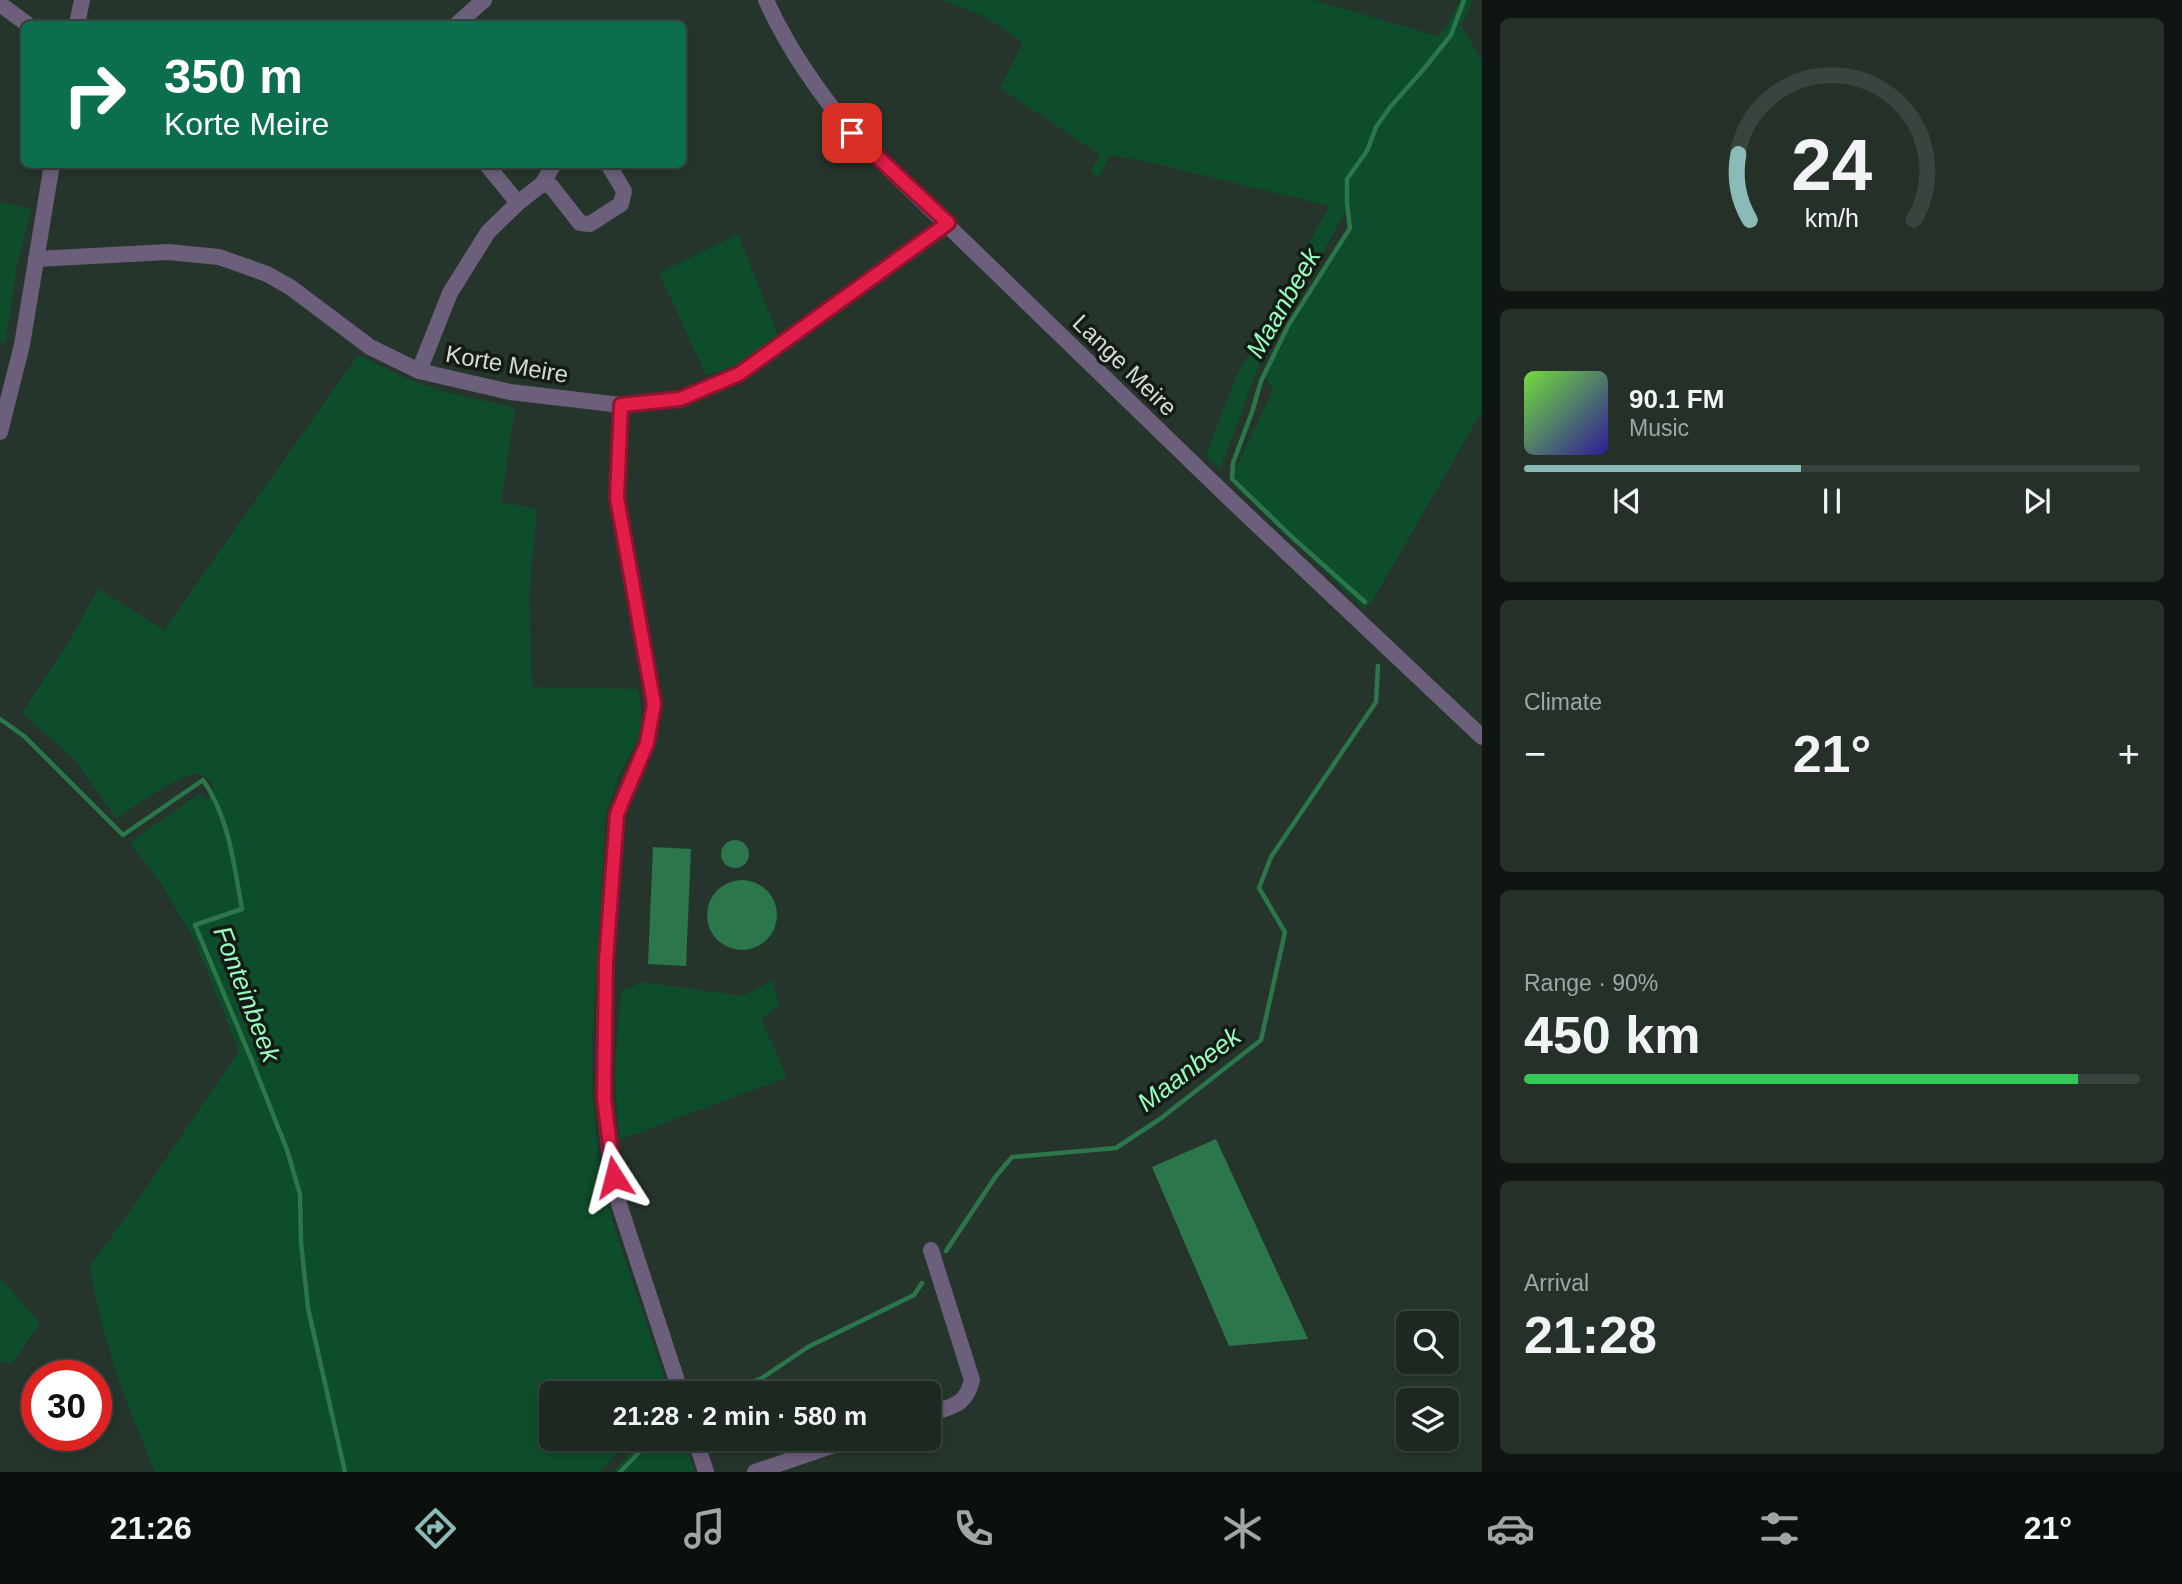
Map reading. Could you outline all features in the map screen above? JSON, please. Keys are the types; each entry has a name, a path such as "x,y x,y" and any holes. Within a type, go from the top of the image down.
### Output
{"street":[{"path":"78,21 82,0"},
{"path":"460,21 484,0"},
{"name":"Lange Meire","path":"766,0 799,62 852,133 948,223 1230,499 1482,737"},
{"path":"0,4 23,21"},
{"path":"0,432 22,345 51,168"},
{"path":"489,168 518,203"},
{"path":"419,371 450,293 488,232 542,184 552,168"},
{"path":"542,184 551,186 580,223 590,224 621,204 625,191 611,168"},
{"name":"Korte Meire","path":"36,259 167,252 219,257 267,274 290,287 370,347 419,371 510,392 621,405 680,399 739,374 948,223"},
{"path":"621,405 617,498 654,704 647,743 617,814 606,961 604,1098 609,1149 619,1204 677,1381"},
{"path":"931,1250 972,1380 969,1394 959,1404 941,1410"},
{"path":"699,1451 706,1472"},
{"path":"755,1472 817,1451"}],"shaded area":[{"path":"942,0 1313,0 1437,36 1447,26 1460,0 1473,0 1461,25 1482,62 1482,411 1373,600 1364,609 1231,479 1273,390 1263,373 1348,232 1351,219 1346,210 1289,315 1262,357 1220,469 1206,455 1235,379 1329,206 1158,164 1110,155 1098,178 1091,171 1100,155 1000,88 1023,42 985,17"},
{"path":"0,202 31,209 17,265 5,345 0,341"},
{"path":"738,234 778,335 735,366 706,375 659,273"},
{"path":"358,355 405,378 441,391 515,408 501,502 537,509 529,595 532,687 638,689 642,719 639,738 619,774 606,814 592,1046 592,1092 600,1172 615,1230 666,1381 539,1381 539,1451 618,1451 600,1472 155,1472 116,1371 101,1320 90,1266 239,1051 195,941 161,884 130,842 199,794 212,798 213,787 204,776 188,776 116,818 76,761 22,713 68,643 98,589 164,630"},
{"path":"735,840 745,844 749,854 745,864 735,868 725,864 721,854 725,844"},
{"path":"653,847 691,849 686,966 648,964"},
{"path":"742,880 761,886 771,896 777,915 771,934 761,944 742,950 723,944 713,934 707,915 713,896 723,886"},
{"path":"773,981 779,1005 761,1019 787,1077 619,1140 615,1072 621,991 643,982 742,996"},
{"path":"1216,1139 1308,1339 1229,1346 1152,1167"},
{"path":"0,1278 40,1323 12,1363 0,1362"},
{"path":"632,1451 688,1451 695,1472 613,1472"}],"waterway":[{"name":"Maanbeek","path":"1365,602 1232,479 1233,463 1261,381 1288,326 1350,228 1347,179 1367,151 1376,127 1391,106 1451,35 1464,0"},
{"name":"Maanbeek","path":"946,1251 996,1176 1012,1157 1116,1148 1160,1119 1261,1040 1285,932 1259,888 1271,857 1376,702 1378,666"},
{"name":"Fonteinbeek","path":"0,719 24,736 123,835 203,780 212,794 225,825 242,909 195,925 287,1150 300,1194 301,1242 308,1308 345,1472"},
{"name":"Maanbeek","path":"755,1381 808,1347 914,1295 922,1283"},
{"name":"Maanbeek","path":"620,1472 640,1451"}],"route":[{"path":"614,1177 604,1098 606,961 617,814 647,743 654,704 617,498 621,405 680,399 739,374 948,223 852,133"}]}
